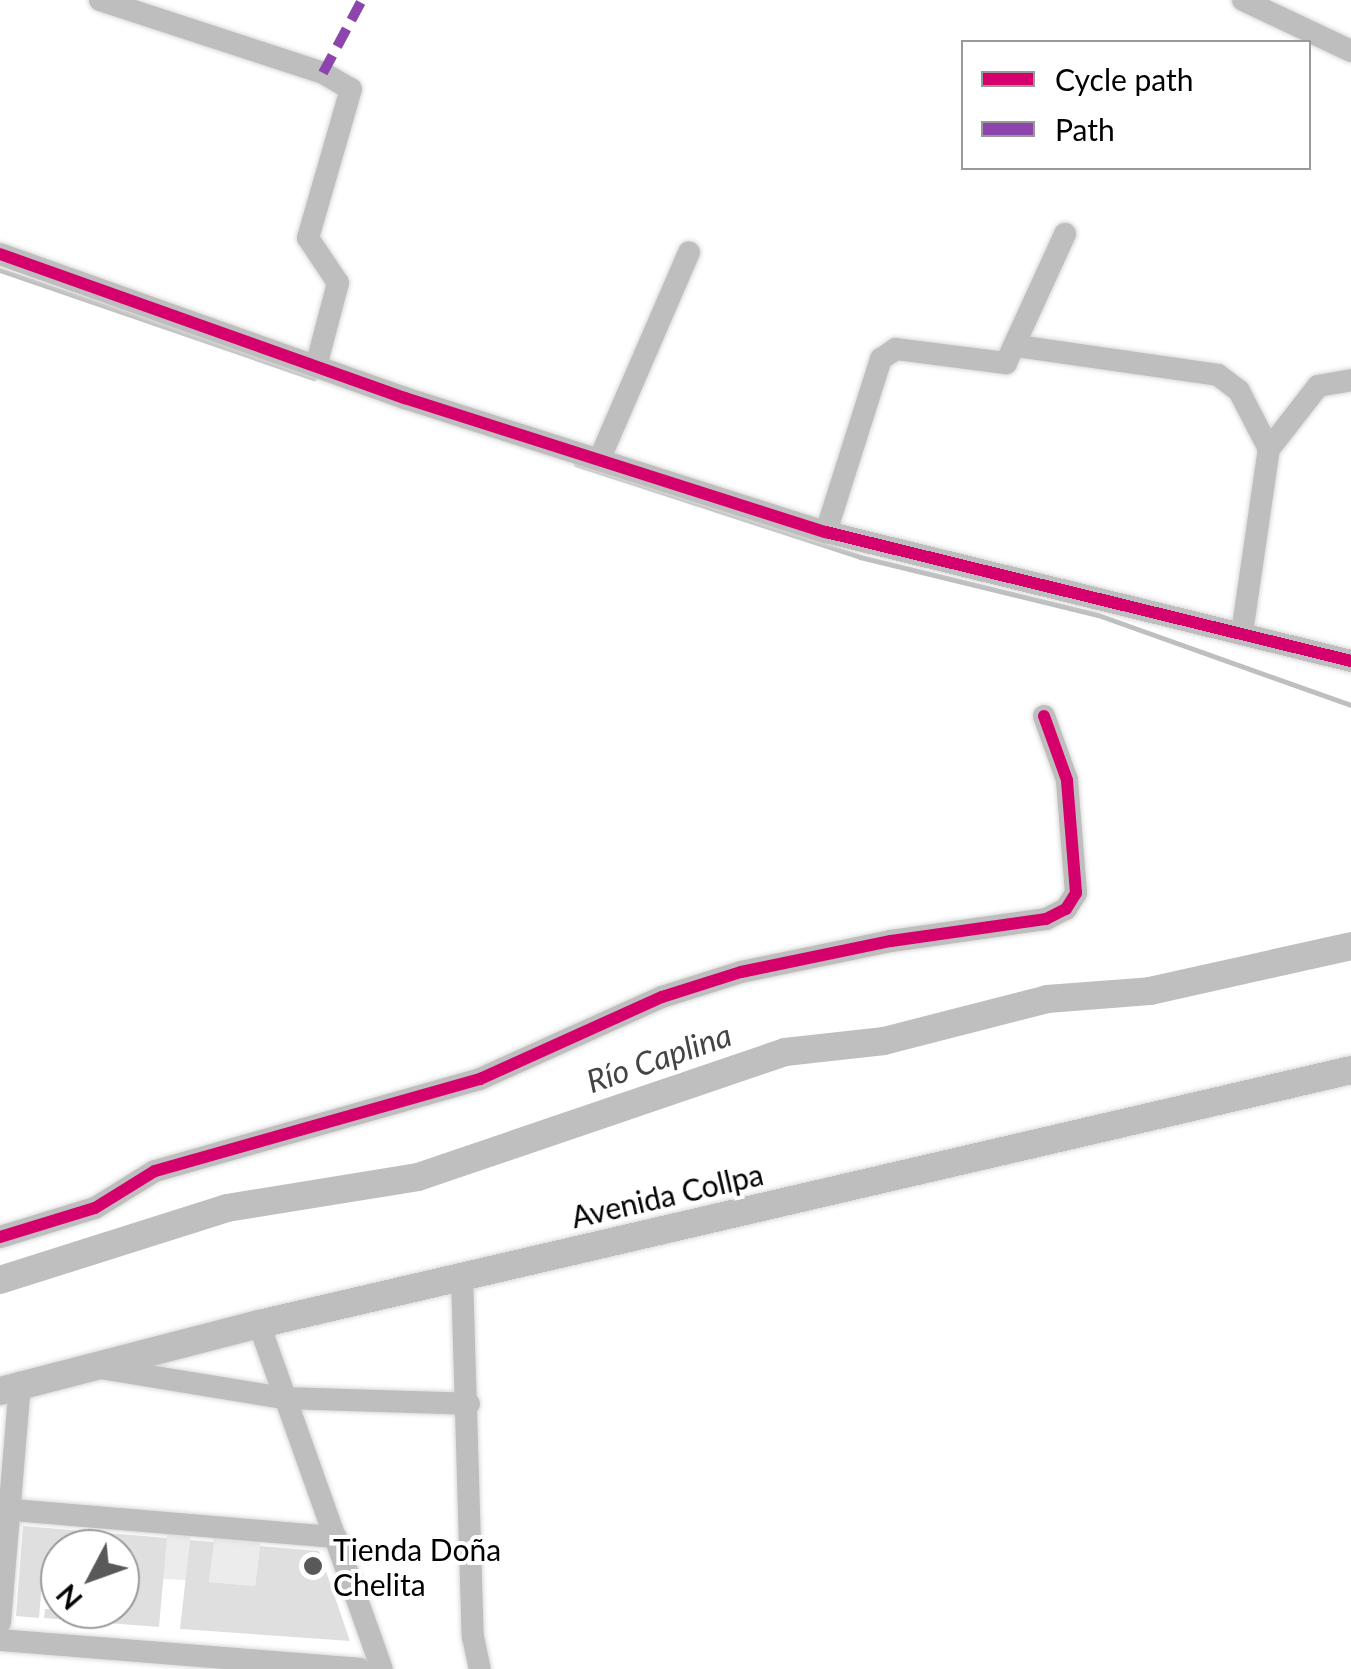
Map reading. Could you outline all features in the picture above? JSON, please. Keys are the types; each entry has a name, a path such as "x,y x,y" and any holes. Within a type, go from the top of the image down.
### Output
{"main road":[{"name":"Avenida Collpa","path":"10,1387 462,1276 1351,1070"}],"street":[{"path":"100,0 324,73 351,89 308,238 338,284 316,366"},
{"path":"1243,0 1351,51"},
{"path":"826,532 881,359 896,349 991,366 1006,363 1065,234"},
{"path":"600,458 688,252"},
{"path":"2,263 826,532 1351,661"},
{"path":"1017,346 1218,375 1239,391 1269,449"},
{"path":"1242,634 1269,449 1318,386 1351,380"},
{"path":"0,1237 95,1208 154,1171 480,1079 662,997 741,972 891,940 1046,919 1066,909 1076,894 1067,780 1044,716"},
{"path":"462,1276 470,1404 473,1637 480,1669"},
{"path":"259,1324 382,1669"},
{"path":"93,1367 283,1398 470,1404"},
{"path":"0,1622 10,1387"},
{"path":"5,1510 336,1537"},
{"path":"0,1640 236,1664 360,1669"}],"shaded area":[{"path":"167,1530 191,1532 186,1580 163,1579"},
{"path":"214,1534 261,1538 255,1586 209,1582"}],"building":[{"path":"23,1526 59,1529 40,1529 39,1618 16,1616"},
{"path":"140,1536 167,1538 159,1627 140,1626"},
{"path":"190,1540 214,1542 209,1582 255,1586 260,1546 319,1551 350,1641 180,1629"}],"waterway":[{"path":"0,270 314,378"},
{"path":"576,464 860,557 1098,615 1351,705"},
{"name":"Río Caplina","path":"0,1280 227,1208 418,1177 785,1052 884,1041 1047,999 1150,991 1351,946"}],"marked path":[{"path":"323,73 362,0"}],"cycle path":[{"path":"0,254 405,398 826,532 1351,661"},
{"path":"0,1237 95,1208 155,1171 480,1079 662,997 741,972 891,941 1046,919 1066,909 1076,893 1067,780 1044,716"}],"place":[{"name":"Tienda Doña Chelita","path":"313,1566"}]}
